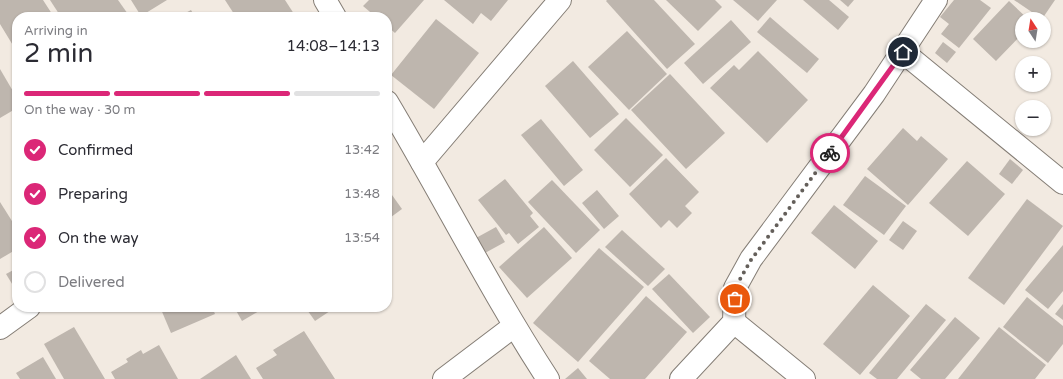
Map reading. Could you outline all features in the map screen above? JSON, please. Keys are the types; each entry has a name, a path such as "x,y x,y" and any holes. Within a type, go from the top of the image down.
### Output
{"street":[{"path":"325,0 332,12"},
{"path":"422,162 560,0"},
{"path":"681,379 734,322 735,288 751,260 903,52 936,0"},
{"path":"903,52 1063,183"},
{"path":"392,111 514,326 548,379"},
{"path":"0,328 22,312"},
{"path":"734,322 804,379"},
{"path":"444,379 514,326"}],"building":[{"path":"0,0 43,0 51,12 12,12 12,44 0,24"},
{"path":"50,0 118,0 126,12 58,12"},
{"path":"131,0 167,0 148,12 138,12"},
{"path":"225,0 285,0 293,12 233,12"},
{"path":"369,0 424,0 395,33 392,30 392,12 370,12 363,6"},
{"path":"444,0 508,0 491,21 481,13 473,24"},
{"path":"654,0 695,44 667,69 606,1"},
{"path":"666,0 715,0 722,7 698,31"},
{"path":"733,0 777,0 758,21"},
{"path":"803,0 829,0 849,17 838,30"},
{"path":"840,0 854,0 848,7"},
{"path":"954,0 980,0 991,8 959,48 941,34 949,24 940,17"},
{"path":"1014,0 1055,0 1047,12 1032,12"},
{"path":"1009,1 1021,12 1015,12 1015,41 996,61 973,39"},
{"path":"770,17 819,59 807,73 757,32"},
{"path":"436,19 479,53 434,109 392,76 392,74"},
{"path":"731,20 751,42 703,84 684,63"},
{"path":"627,31 667,74 629,110 588,67"},
{"path":"943,42 956,52 947,63 935,53"},
{"path":"758,51 808,100 767,143 710,88 734,65 739,70"},
{"path":"573,61 619,114 590,138 545,86"},
{"path":"0,69 12,89 12,111 0,118"},
{"path":"670,74 725,133 686,169 631,110"},
{"path":"626,118 663,155 630,187 594,150"},
{"path":"541,119 583,170 564,186 521,135"},
{"path":"903,128 917,141 921,136 948,159 908,205 867,169"},
{"path":"666,158 699,192 685,206 692,213 677,228 669,220 661,228 629,194"},
{"path":"1010,159 1023,170 1012,184 999,174"},
{"path":"967,161 1005,194 968,236 929,203"},
{"path":"865,176 906,206 884,235 843,205"},
{"path":"505,179 533,213 530,216 539,227 518,244 509,233 506,235 478,200"},
{"path":"552,180 600,230 576,253 528,202"},
{"path":"597,190 619,216 604,229 582,203"},
{"path":"392,195 402,209 392,216"},
{"path":"1027,199 1063,226 1004,305 968,278"},
{"path":"0,202 12,221 12,252 0,259"},
{"path":"834,205 878,241 855,269 811,233"},
{"path":"903,221 917,231 903,250 889,240"},
{"path":"496,227 505,242 485,253 476,238"},
{"path":"544,227 572,258 527,298 499,267"},
{"path":"622,230 665,269 648,286 605,247"},
{"path":"1063,245 1063,291 1048,309 1025,290"},
{"path":"599,248 644,287 578,362 533,323"},
{"path":"12,271 12,284 6,274"},
{"path":"669,274 710,317 693,333 652,289"},
{"path":"873,285 910,316 860,375 823,344"},
{"path":"646,296 687,332 645,379 610,379 589,361"},
{"path":"1027,297 1063,326 1063,344 1048,363 1003,327"},
{"path":"926,304 946,320 897,379 877,379 869,373"},
{"path":"1063,304 1063,320 1055,314"},
{"path":"162,312 214,312 215,314 171,333"},
{"path":"237,312 257,312 242,321"},
{"path":"309,312 328,312 315,321"},
{"path":"955,317 980,338 945,379 921,379 910,370"},
{"path":"74,327 105,379 64,379 44,344"},
{"path":"999,327 1046,365 1035,379 958,379"},
{"path":"304,331 335,379 263,379 256,368 277,355 273,350"},
{"path":"159,345 178,379 115,379 111,372 128,362 126,359 141,350 143,354"},
{"path":"236,355 251,379 200,379"},
{"path":"43,357 56,379 20,379 16,373"},
{"path":"578,368 587,379 565,379"}],"way so far":[{"path":"735,299 735,288 751,260 830,153"}],"route":[{"path":"830,153 903,52"}]}
